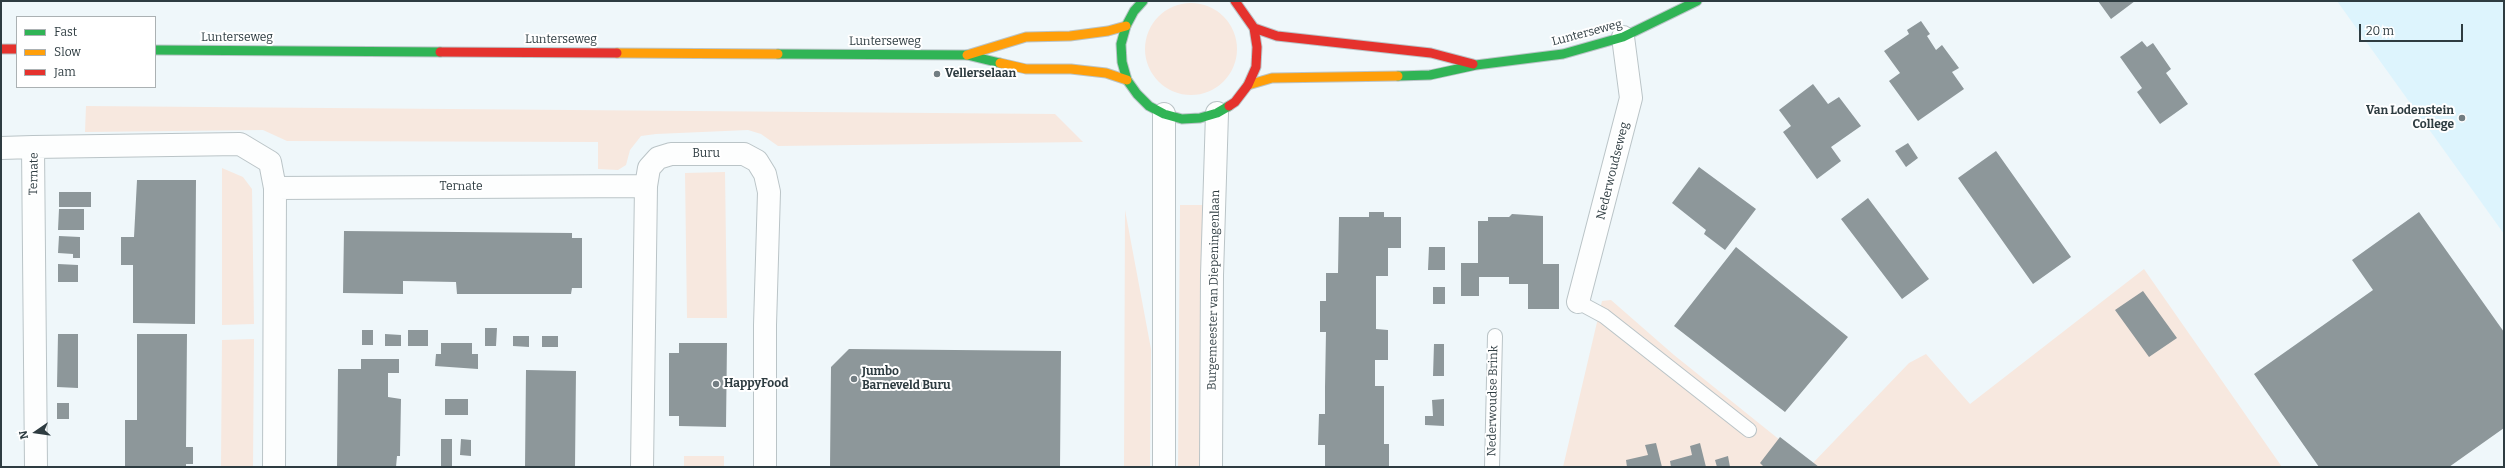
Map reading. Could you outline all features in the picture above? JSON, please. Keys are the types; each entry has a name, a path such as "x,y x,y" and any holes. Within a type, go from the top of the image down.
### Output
{"main road":[{"path":"1143,1 1126,26 1122,44 1122,62 1127,80 1137,94 1149,106 1164,114 1182,119 1200,118 1217,113 1235,102 1248,85 1256,67 1257,47 1254,28 1242,8 1235,1"},
{"name":"Lunterseweg","path":"1248,85 1272,78 1430,75 1476,65 1563,54 1623,37 1697,1"},
{"name":"Lunterseweg","path":"967,55 1026,37 1070,36 1108,31 1126,26"},
{"name":"Lunterseweg","path":"1254,28 1277,36 1432,53 1476,65"},
{"path":"1,49 16,49"},
{"name":"Lunterseweg","path":"156,50 967,55 1026,69 1071,69 1106,73 1127,80"}],"street":[{"name":"Nederwoudseweg","path":"1578,302 1631,98 1623,37"},
{"name":"Burgemeester van Diepeningenlaan","path":"1211,467 1212,275 1217,113"},
{"path":"1164,114 1164,467"},
{"name":"Ternate","path":"36,467 33,147 240,144 270,162 275,188 274,467"},
{"path":"1,148 33,147"},
{"name":"Buru","path":"642,467 646,186 649,168 658,158 671,154 744,154 757,161 765,174 769,192 765,325 765,467"},
{"name":"Ternate","path":"275,188 646,186"}],"lane":[{"path":"1578,302 1604,316 1749,430"},
{"name":"Nederwoudse Brink","path":"1492,467 1495,336"}],"shaded area":[{"name":"Van Lodenstein College","path":"2337,1 2504,1 2504,234"},
{"path":"1191,3 1208,7 1223,17 1233,32 1237,49 1233,66 1223,81 1208,91 1191,95 1174,91 1159,81 1149,66 1145,49 1149,32 1159,17 1174,7"},
{"path":"86,106 1055,114 1083,142 778,146 761,134 748,130 656,134 641,136 630,150 626,165 618,170 598,169 598,142 287,141 263,130 85,132"},
{"path":"222,168 243,177 252,189 254,324 222,325"},
{"path":"725,172 727,318 687,318 685,173"},
{"path":"1180,205 1203,205 1201,467 1178,467"},
{"path":"1125,210 1151,349 1150,467 1124,467"},
{"path":"2144,269 2282,467 1563,467 1602,301 1611,300 1674,355 1811,465 1909,363 1926,354 1970,404"},
{"path":"254,339 253,467 221,467 222,340"},
{"path":"684,456 724,456 724,467 684,467"}],"building":[{"path":"2098,1 2135,1 2111,19"},
{"path":"1921,21 1930,34 1927,36 1936,50 1942,45 1959,68 1952,72 1964,89 1918,121 1889,81 1900,73 1884,51 1909,34 1907,30"},
{"path":"2142,41 2147,47 2153,43 2171,69 2166,73 2188,104 2160,124 2137,92 2142,88 2120,57"},
{"path":"1813,84 1828,104 1839,97 1861,126 1831,147 1841,161 1817,179 1783,132 1791,126 1779,110"},
{"path":"1908,143 1918,158 1906,167 1895,151"},
{"path":"1996,151 2071,257 2033,284 1958,178"},
{"path":"1699,167 1756,209 1725,250 1704,234 1706,230 1672,203"},
{"path":"137,180 196,180 195,324 133,323 133,265 121,265 121,237 134,237"},
{"path":"59,192 91,192 91,207 59,207"},
{"path":"1868,198 1929,279 1902,299 1841,219"},
{"path":"59,209 84,209 84,230 58,230"},
{"path":"1369,212 1384,212 1384,217 1401,217 1401,248 1388,248 1388,276 1376,276 1376,329 1388,330 1388,360 1375,360 1375,386 1384,386 1384,444 1389,444 1389,467 1325,467 1325,445 1318,445 1319,414 1325,414 1326,332 1320,332 1320,301 1326,301 1326,273 1338,273 1339,217 1369,217"},
{"path":"2419,212 2504,332 2504,428 2449,467 2319,467 2254,374 2373,290 2352,260"},
{"path":"1512,214 1543,216 1543,264 1559,264 1559,309 1528,309 1528,284 1509,284 1509,277 1479,277 1479,296 1461,296 1461,263 1478,263 1478,221 1488,221 1488,217 1509,217"},
{"path":"344,231 572,233 572,238 582,238 582,288 572,288 571,294 457,294 456,282 403,281 403,294 343,293"},
{"path":"59,236 80,237 80,258 73,258 73,254 58,253"},
{"path":"1429,247 1445,247 1445,270 1428,270"},
{"path":"1736,247 1848,337 1785,412 1674,326"},
{"path":"58,264 78,265 78,282 58,282"},
{"path":"1433,287 1445,287 1445,304 1433,304"},
{"path":"2143,291 2177,338 2149,357 2115,310"},
{"path":"485,328 497,328 496,346 485,346"},
{"path":"362,330 373,330 373,345 362,345"},
{"path":"408,330 428,330 428,346 408,346"},
{"path":"58,334 78,334 78,388 57,387"},
{"path":"137,334 187,334 186,447 193,447 193,464 186,464 186,467 125,467 125,420 137,420"},
{"path":"385,334 401,335 401,346 385,346"},
{"path":"513,336 529,336 529,347 513,346"},
{"path":"542,336 558,336 558,347 542,347"},
{"path":"441,343 472,343 472,354 478,354 478,369 435,366 436,354 441,354"},
{"path":"679,343 727,343 726,427 679,426 679,416 669,416 669,353 679,353"},
{"path":"1434,344 1444,344 1444,376 1433,376"},
{"path":"849,349 1061,351 1060,467 830,467 831,367"},
{"path":"361,359 399,359 399,373 388,373 388,397 401,399 400,456 397,456 396,467 337,467 338,369 361,369"},
{"path":"526,370 576,371 575,467 525,467"},
{"path":"445,399 468,399 468,415 445,415"},
{"path":"1444,399 1444,426 1425,425 1425,416 1433,416 1432,400"},
{"path":"57,403 69,403 69,419 57,419"},
{"path":"1780,437 1819,467 1764,467 1760,463"},
{"path":"441,439 452,439 452,467 441,467"},
{"path":"461,439 471,440 471,456 460,455"},
{"path":"1656,443 1662,467 1627,467 1626,460 1648,455 1645,445"},
{"path":"1700,443 1706,467 1671,467 1670,461 1692,455 1690,446"},
{"path":"1728,456 1730,467 1717,467 1715,460"}],"traffic: fast":[{"path":"1143,1 1134,11 1126,26 1121,44 1122,62 1127,80 1137,94 1149,106 1164,114 1182,119 1200,118 1217,113 1229,106"},
{"path":"1398,76 1430,75 1476,65 1563,54 1623,37 1697,1"},
{"path":"156,50 440,52"},
{"path":"778,54 967,55 1000,63"}],"traffic: slow":[{"path":"967,55 1026,37 1070,36 1108,31 1126,26"},
{"path":"617,53 778,54"},
{"path":"1000,63 1026,69 1071,69 1106,73 1127,80"},
{"path":"1248,85 1272,78 1398,76"}],"traffic: jam":[{"path":"1229,106 1235,102 1248,85 1256,67 1257,47 1254,28 1235,1"},
{"path":"1254,28 1277,36 1431,53 1473,64"},
{"path":"1,49 16,49"},
{"path":"440,52 617,53"}],"place":[{"name":"Vellerselaan","path":"937,74"},
{"name":"Van Lodenstein College","path":"2462,118"},
{"name":"Jumbo Barneveld Buru","path":"854,379"},
{"name":"HappyFood","path":"716,384"}]}
